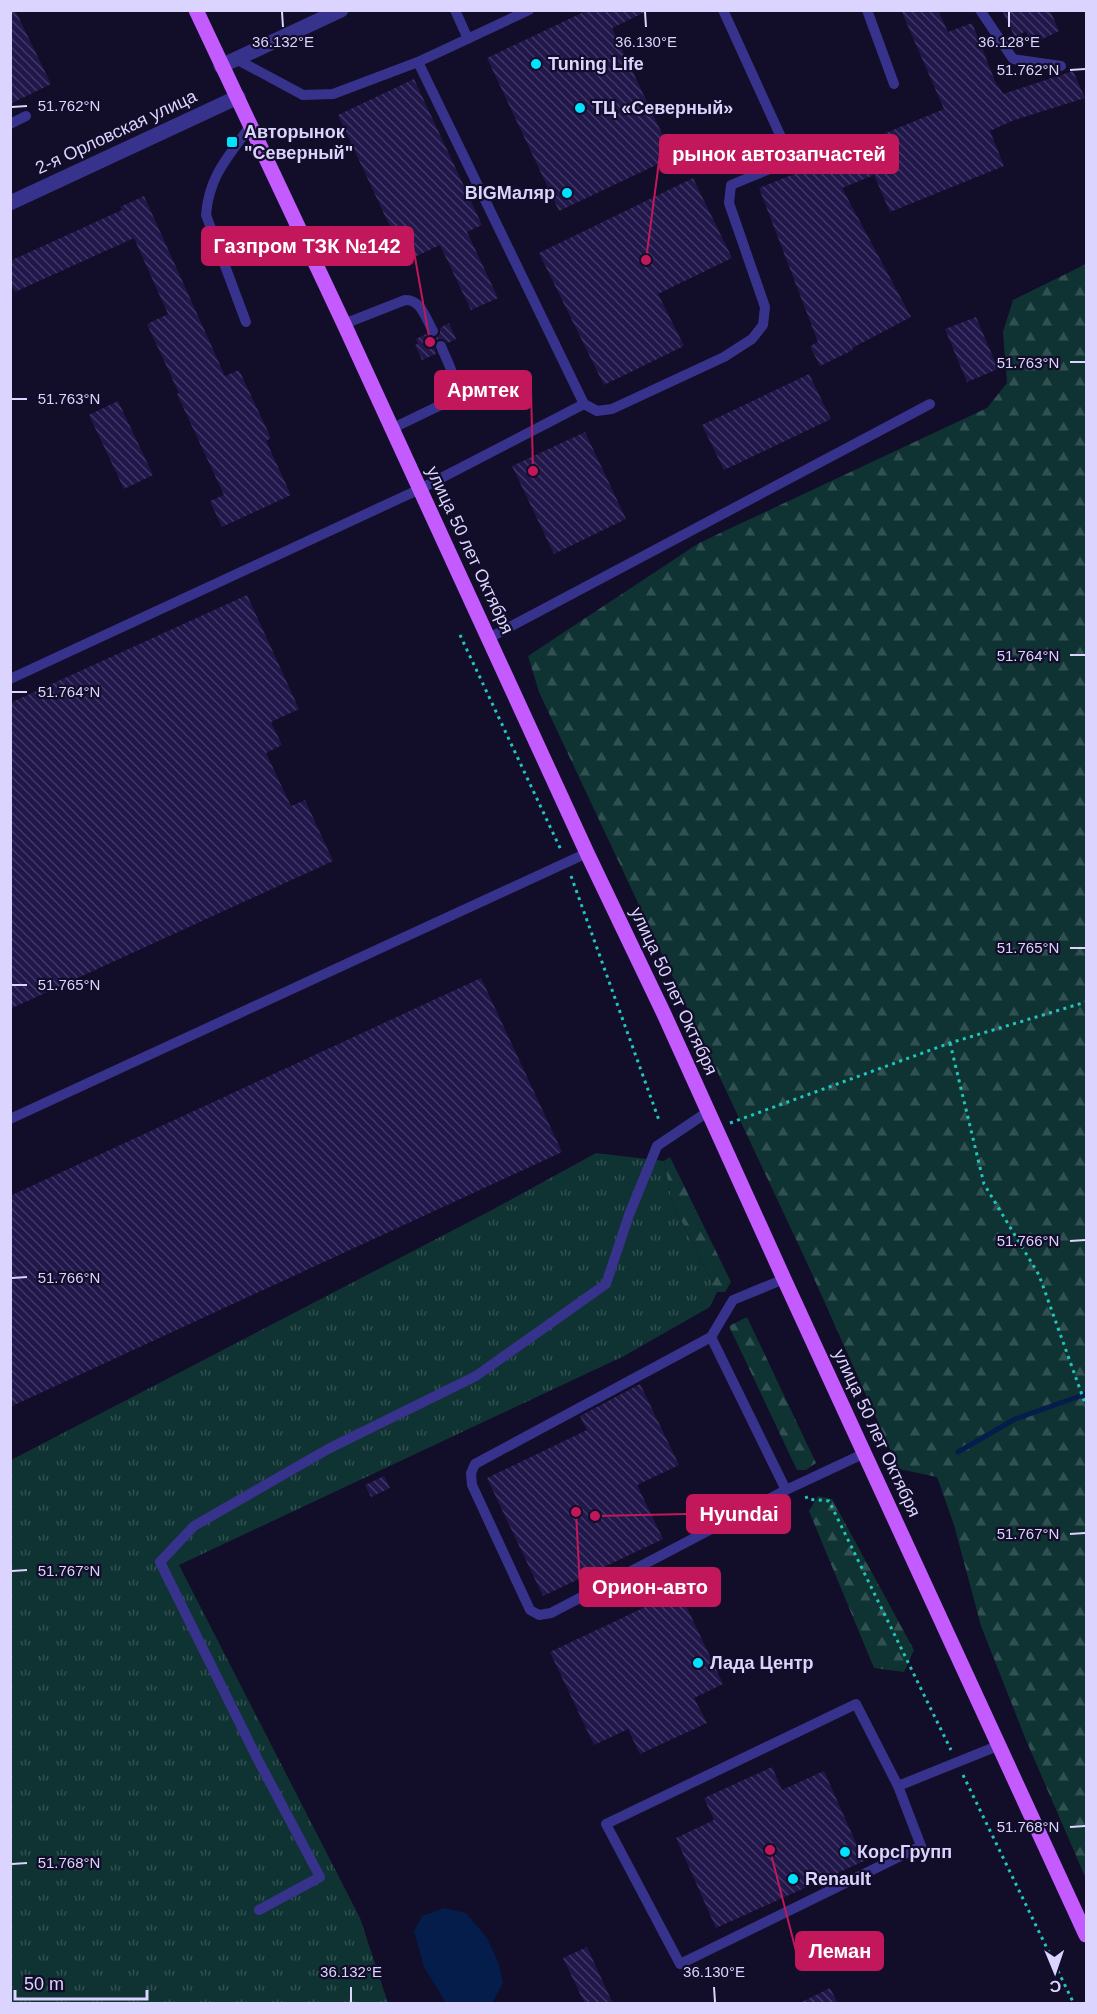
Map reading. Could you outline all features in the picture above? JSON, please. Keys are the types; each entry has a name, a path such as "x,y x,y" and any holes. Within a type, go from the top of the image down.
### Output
{"main road":[{"name":"улица 50 лет Октября","path":"196,10 228,63 238,97 587,854 717,1128 784,1279 1086,1935"}],"street":[{"path":"228,63 341,10"},
{"name":"2-я Орловская улица","path":"10,202 238,97"}],"lane":[{"path":"455,10 468,39"},
{"path":"228,63 303,95 333,94 418,62 529,10"},
{"path":"418,62 584,404 597,411 612,409 724,357 752,339 763,325 765,307 729,203 731,185 777,166 786,148 723,10"},
{"path":"867,10 894,84"},
{"path":"980,10 1013,59 1061,66"},
{"path":"10,124 26,116"},
{"path":"246,322 206,215 213,178 251,125"},
{"path":"344,324 412,299 417,302 433,331"},
{"path":"391,429 447,402 453,396 456,389 455,384 441,346"},
{"path":"10,679 420,489 584,404"},
{"path":"489,638 930,404"},
{"path":"10,1119 587,854"},
{"path":"259,1910 320,1877 257,1758 160,1562 194,1526 328,1449 476,1376 606,1284 629,1215 657,1146 709,1111"},
{"path":"784,1279 733,1300 711,1337 475,1464 471,1473 472,1485 530,1610 539,1615 551,1614 786,1490 865,1453"},
{"path":"711,1337 786,1490"},
{"path":"856,1704 898,1786 921,1846 680,1964 606,1824 856,1704"},
{"path":"898,1786 1000,1745"}],"path":[{"path":"717,1128 950,1043 1086,1002"},
{"path":"950,1043 984,1184 1040,1275 1086,1404"},
{"path":"804,1481 807,1498 829,1501 1074,2004"}],"green space":[{"path":"1086,264 1086,1879 1026,1740 981,1626 954,1525 937,1477 899,1469 808,1265 539,692 528,656 699,543 987,408 1007,383 1003,332 1013,300"},
{"path":"596,1153 664,1161 672,1202 717,1292 710,1307 624,1356 179,1565 360,1918 388,2003 11,2004 11,1460 490,1211"},
{"path":"670,1157 731,1282 725,1292 717,1292 672,1202 664,1161"},
{"path":"747,1317 816,1463 806,1470 797,1470 729,1326"},
{"path":"818,1496 832,1499 914,1650 904,1672 874,1668 809,1511"}],"water":[{"path":"444,1908 466,1913 487,1938 499,1964 503,1983 492,2003 446,2003 424,1967 414,1931 422,1916"}],"building":[{"path":"10,10 15,10 51,84 10,104"},
{"name":"ТЦ «Северный»","path":"588,10 649,10 612,28 673,157 559,211 487,58"},
{"path":"901,10 938,10 948,32 972,23 997,86 1003,94 1073,71 1085,98 1014,120 990,131 1004,166 890,212 874,175 842,188 911,317 820,366 810,346 818,342 759,188 944,109"},
{"path":"1002,10 1050,10 1059,31 1032,44 1026,31 1015,37"},
{"path":"414,79 482,225 467,232 498,298 471,310 440,245 406,261 338,115"},
{"path":"693,178 732,258 658,294 684,346 604,385 539,253"},
{"path":"144,196 225,376 239,370 271,438 266,441 291,495 222,527 210,501 224,495 147,324 168,314 134,238 15,292 10,282 10,261 122,210 120,207"},
{"path":"976,317 998,369 967,382 945,329"},
{"path":"449,323 456,339 448,343 443,339 438,339 434,346 436,354 422,360 415,345 418,344 416,339 426,334 430,338 436,338 440,334 440,328"},
{"path":"809,374 831,419 724,470 702,425"},
{"path":"118,401 153,475 124,489 89,415"},
{"path":"585,432 626,519 554,554 512,466"},
{"path":"247,595 299,709 271,722 282,745 266,753 291,806 305,800 333,861 10,1009 10,703"},
{"path":"481,978 562,1152 10,1407 10,1196"},
{"path":"640,1384 679,1465 637,1485 663,1539 543,1596 487,1478 587,1430 580,1416"},
{"path":"384,1476 390,1488 371,1497 365,1485"},
{"path":"679,1591 723,1684 694,1698 707,1723 640,1754 628,1729 594,1745 550,1652"},
{"path":"772,1767 782,1790 824,1771 864,1861 716,1928 676,1838 714,1820 704,1798"},
{"path":"587,1947 613,2004 585,2004 563,1958"},
{"path":"830,1988 838,2004 798,2004"}],"waterway":[{"path":"958,1452 1015,1419 1086,1394"}],"place":[{"name":"Tuning Life","path":"536,64"},
{"name":"ТЦ «Северный»","path":"580,108"},
{"name":"Авторынок \"Северный\"","path":"232,142"},
{"name":"BIGМаляр","path":"567,193"},
{"name":"рынок автозапчастей","path":"646,260"},
{"name":"Газпром ТЗК №142","path":"430,342"},
{"name":"Армтек","path":"533,471"},
{"name":"Орион-авто","path":"576,1512"},
{"name":"Hyundai","path":"595,1516"},
{"name":"Лада Центр","path":"698,1663"},
{"name":"Леман","path":"770,1850"},
{"name":"КорсГрупп","path":"845,1852"},
{"name":"Renault","path":"793,1879"}]}
